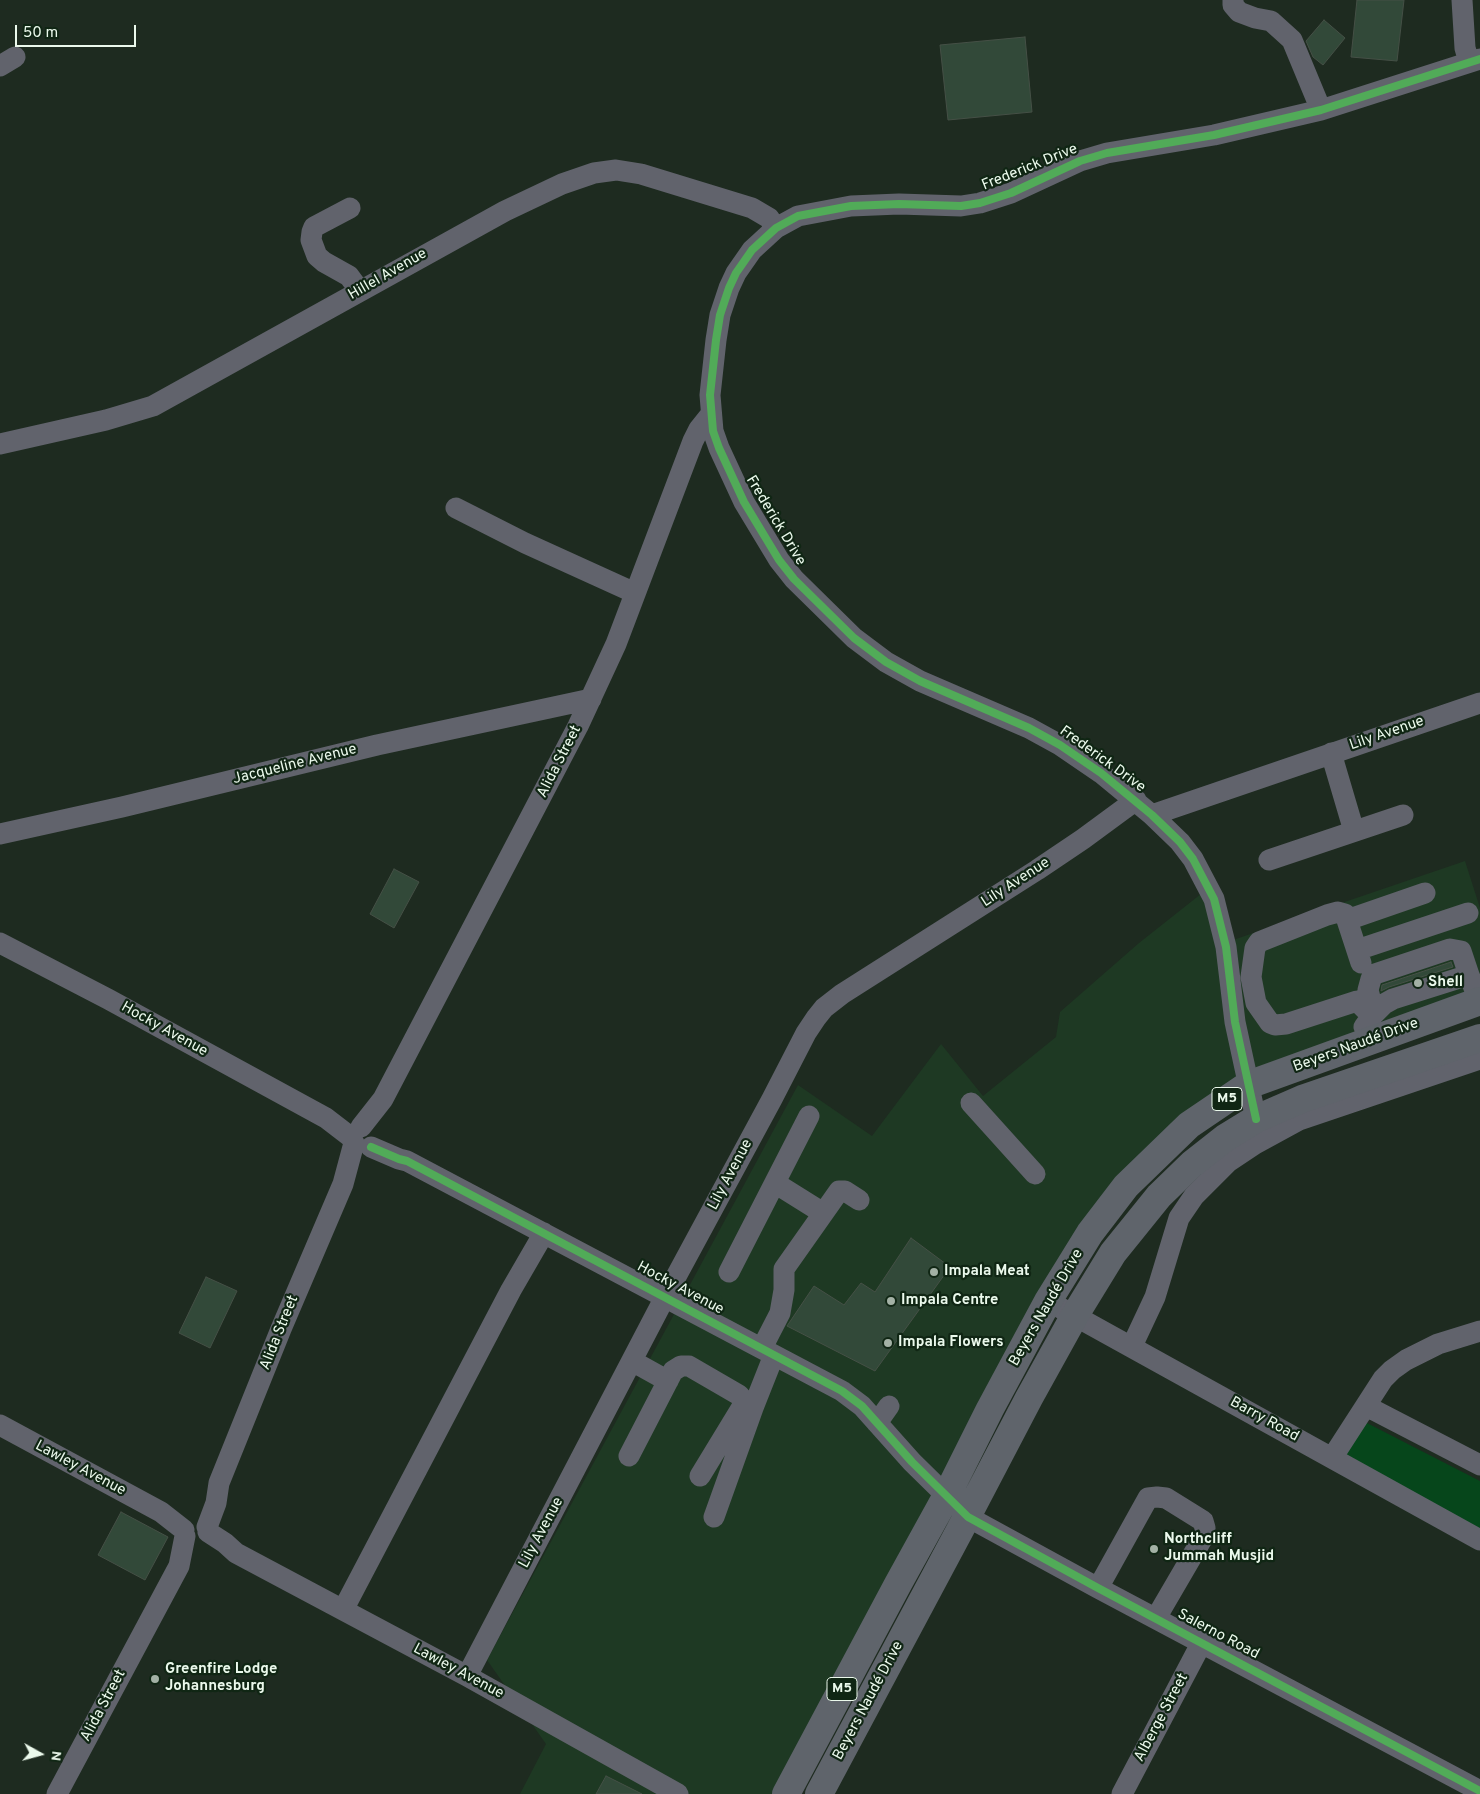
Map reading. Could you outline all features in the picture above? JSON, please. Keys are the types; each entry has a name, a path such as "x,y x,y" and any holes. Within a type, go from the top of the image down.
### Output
{"main road":[{"name":"Beyers Naudé Drive","path":"786,1794 946,1498 990,1409 1048,1300 1090,1233 1126,1186 1189,1125 1248,1085 1480,1001"},
{"name":"Beyers Naudé Drive","path":"819,1794 1075,1315 1113,1253 1160,1196 1192,1164 1225,1138 1256,1119 1302,1099 1480,1038"}],"street":[{"path":"1233,0 1238,12 1271,21 1292,40 1321,110"},
{"path":"1462,0 1465,48 1474,60"},
{"name":"Frederick Drive","path":"1256,1119 1248,1085 1227,1026 1226,947 1214,899 1193,859 1180,842 1136,800 1101,773 1060,745 1029,728 920,681 886,662 854,638 794,579 779,560 744,502 713,431 710,414 711,376 720,315 736,273 752,250 776,228 798,216 851,206 899,204 961,206 980,203 1011,193 1080,161 1107,153 1214,135 1321,110 1474,60"},
{"name":"Hillel Avenue","path":"0,444 106,420 153,406 505,211 569,181 604,170 627,170 739,204 763,213 776,228"},
{"path":"350,208 314,227 312,240 317,256 349,276 360,291"},
{"name":"Alida Street","path":"57,1794 179,1566 183,1564 196,1531 219,1483 281,1329 343,1184 349,1180 364,1138 379,1119 383,1099 559,763 591,698 616,644 693,441 710,414"},
{"path":"456,508 525,543 635,593"},
{"name":"Jacqueline Avenue","path":"0,834 122,807 377,745 558,707 591,698"},
{"name":"Lily Avenue","path":"1152,815 1480,703"},
{"path":"1331,754 1354,831"},
{"name":"Lily Avenue","path":"467,1676 665,1297 806,1033 824,1008 842,994 1083,839 1136,800"},
{"path":"1269,860 1403,815"},
{"path":"1348,920 1425,893"},
{"path":"1373,1014 1358,1001 1286,1024 1275,1025 1270,1023 1256,1003 1251,977 1255,948 1259,942 1338,912 1345,914 1348,920 1359,957 1468,913"},
{"name":"Hocky Avenue","path":"0,943 108,999 364,1138 399,1159 407,1160 852,1397 946,1498"},
{"path":"1373,1014 1368,990 1374,974 1450,949 1461,951 1480,1001"},
{"path":"1351,1048 1373,1014 1384,1004 1393,999 1469,975"},
{"path":"1132,1346 1155,1297 1179,1218 1194,1196 1228,1162 1255,1144 1299,1120 1480,1060"},
{"path":"971,1103 1035,1174"},
{"path":"729,1272 809,1116"},
{"path":"774,1183 823,1213"},
{"path":"714,1517 753,1408 780,1313 784,1290 784,1269 823,1213 842,1190 859,1200"},
{"path":"343,1610 507,1298 544,1233"},
{"name":"Barry Road","path":"1048,1300 1480,1540"},
{"path":"1332,1458 1382,1379 1406,1360 1438,1344 1480,1331"},
{"path":"632,1361 668,1381"},
{"path":"629,1456 672,1371 681,1366 689,1366 739,1395 743,1400 742,1407 700,1476"},
{"path":"877,1423 889,1406"},
{"path":"1366,1406 1480,1465"},
{"name":"Lawley Avenue","path":"0,1425 196,1531 221,1549 236,1553 467,1676 678,1794"},
{"name":"Salerno Road","path":"946,1498 968,1517 1480,1791"},
{"path":"1098,1588 1148,1498 1166,1498 1202,1521 1205,1528 1204,1534 1156,1618"},
{"name":"Alberge Street","path":"1122,1794 1202,1642"}],"shaded area":[{"path":"1465,861 1480,908 1480,994 1235,1082 1128,1167 782,1794 520,1794 546,1744 487,1660 798,1085 872,1136 941,1044 983,1096 1056,1037 1060,1012 1139,943 1211,886 1233,940"}],"green space":[{"path":"1365,1422 1480,1481 1480,1542 1339,1464"}],"building":[{"path":"1357,0 1404,0 1397,61 1351,57"},
{"path":"1324,20 1345,38 1323,65 1313,57 1306,41"},
{"path":"1025,37 1032,112 948,120 940,45"},
{"path":"394,869 419,882 394,928 370,914"},
{"path":"1451,962 1453,967 1381,991 1382,985"},
{"name":"Impala Centre","path":"911,1238 950,1267 875,1371 787,1326 814,1286 844,1305 861,1283 875,1292"},
{"path":"206,1277 237,1291 210,1348 179,1333"},
{"path":"121,1512 168,1537 145,1580 98,1555"},
{"path":"606,1776 642,1794 596,1794"}],"cycle path":[{"path":"1256,1119 1235,1022 1226,947 1214,899 1193,859 1180,842 1152,815 1101,773 1060,745 1029,728 920,681 886,662 854,638 794,579 779,560 744,502 713,431 710,395 720,315 736,273 752,250 776,228 798,216 851,206 899,204 961,206 980,203 1011,193 1080,161 1107,153 1214,135 1321,110 1480,59"},
{"path":"371,1147 407,1161 842,1391 862,1406 912,1462 968,1517 1480,1791"}],"place":[{"name":"Shell","path":"1418,983"},
{"name":"Impala Meat","path":"934,1272"},
{"name":"Impala Centre","path":"891,1301"},
{"name":"Impala Flowers","path":"888,1343"},
{"name":"Northcliff Jummah Musjid","path":"1154,1549"},
{"name":"Greenfire Lodge Johannesburg","path":"155,1679"}]}
